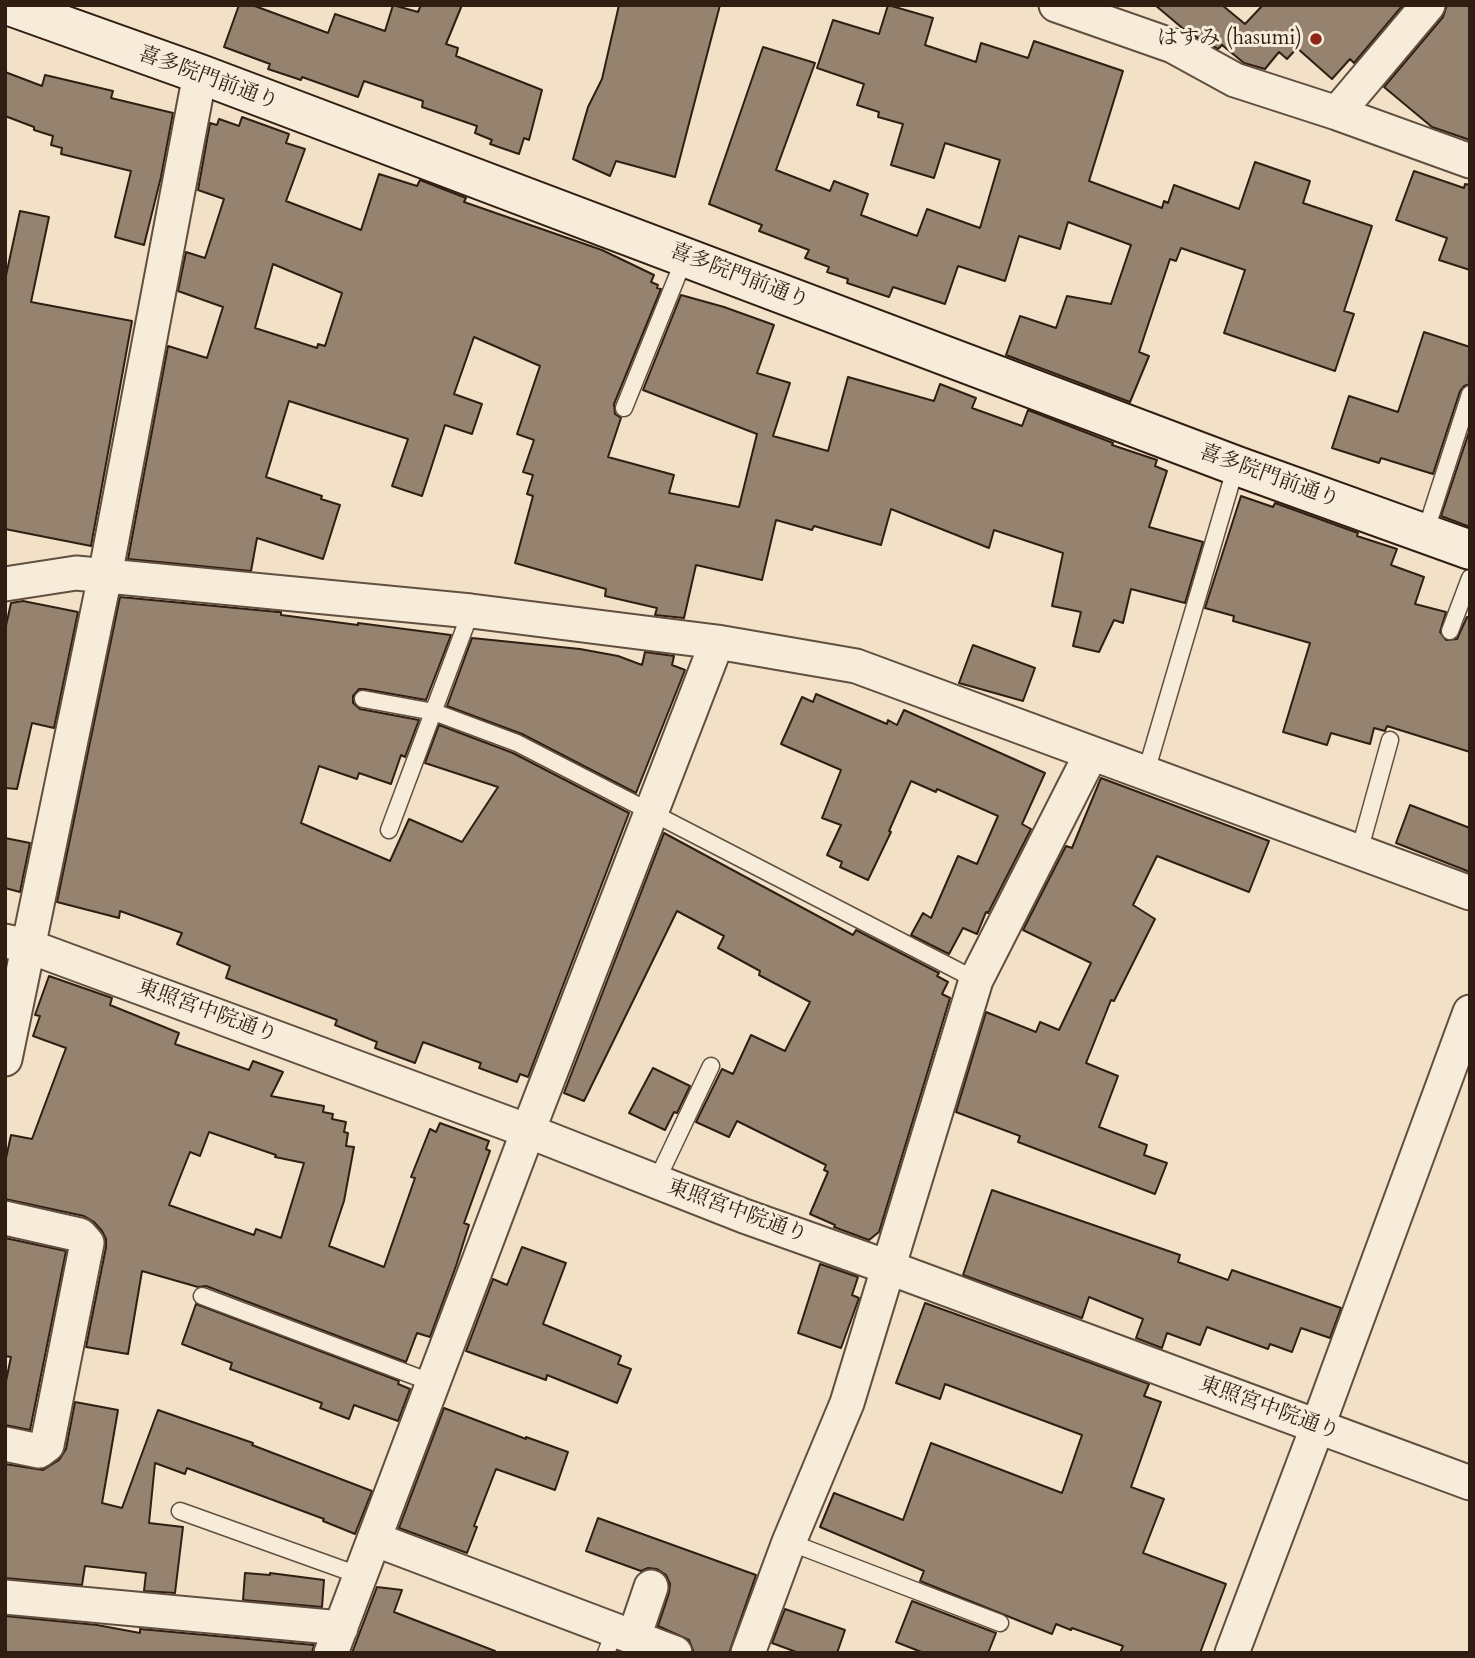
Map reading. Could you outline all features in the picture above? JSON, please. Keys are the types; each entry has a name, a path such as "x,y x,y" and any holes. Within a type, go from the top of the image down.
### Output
{"street":[{"name":"喜多院門前通り","path":"7,5 69,17 200,75 1237,466 1470,550"},
{"path":"1056,5 1110,13 1235,80 1470,161"},
{"path":"1337,114 1428,5"},
{"path":"5,1059 17,943 106,576 200,75"},
{"path":"5,584 76,573 471,611 717,642 856,666 1470,893"},
{"path":"5,1598 336,1640 717,642"},
{"path":"748,1653 789,1542 847,1403 976,980 1091,754"},
{"name":"東照宮中院通り","path":"17,943 528,1132 744,1216 1470,1483"},
{"path":"1231,1653 1470,1012"},
{"path":"5,1218 80,1235 87,1243 47,1445 39,1451 5,1444"},
{"path":"374,1539 618,1640 675,1653"},
{"path":"618,1640 651,1587"}],"lane":[{"path":"624,408 685,257"},
{"path":"1425,533 1470,394"},
{"path":"1146,772 1237,466"},
{"path":"1450,631 1470,578"},
{"path":"389,830 471,611"},
{"path":"363,699 433,712 516,743 976,980"},
{"path":"1359,852 1390,740"},
{"path":"656,1182 711,1066"},
{"path":"202,1296 433,1383"},
{"path":"180,1511 361,1576"},
{"path":"789,1542 1000,1623"}],"building":[{"path":"239,5 252,5 328,33 335,14 385,31 393,5 418,12 421,5 462,5 446,44 458,48 456,56 542,90 529,140 524,138 519,154 490,144 492,140 475,133 477,126 422,107 423,101 364,81 358,97 302,77 301,80 268,69 270,64 224,47"},
{"path":"619,5 720,5 675,177 616,161 610,176 573,159 588,107 602,79"},
{"path":"888,5 933,18 925,45 976,62 981,43 1028,58 1034,41 1123,71 1089,181 1162,208 1164,201 1168,203 1174,185 1239,209 1255,162 1310,181 1303,203 1372,226 1344,311 1354,314 1335,371 1224,333 1245,270 1181,248 1176,261 1170,259 1139,352 1149,356 1130,402 1006,355 1020,316 1056,328 1067,296 1111,304 1131,245 1068,222 1060,249 1019,236 1005,281 958,266 945,304 893,287 889,297 847,283 848,279 827,272 829,267 805,258 809,250 759,231 762,225 709,204 763,47 815,63 776,170 830,191 834,181 868,194 861,215 917,236 927,209 980,228 1000,160 945,143 934,178 891,165 903,124 878,117 879,112 857,105 864,84 817,68 833,20 879,34"},
{"path":"1155,5 1222,5 1245,24 1263,5 1403,5 1354,63 1350,59 1332,79 1297,48 1287,59 1279,52 1265,69 1244,63 1222,45 1218,49 1187,32"},
{"path":"1447,5 1470,5 1470,140 1432,127 1384,87 1443,17"},
{"path":"5,72 42,86 45,75 113,91 111,98 173,113 144,245 115,237 131,171 61,154 62,148 51,145 53,136 5,116"},
{"path":"242,117 289,134 286,143 305,149 286,201 361,230 379,174 417,186 420,180 466,198 464,202 602,250 654,275 651,282 661,289 614,404 615,414 621,418 608,457 674,475 669,493 739,507 757,434 643,390 681,295 774,325 757,373 790,383 773,436 828,451 848,377 934,401 940,384 976,398 972,408 1022,426 1028,410 1113,443 1112,445 1157,460 1155,466 1167,471 1149,527 1203,542 1185,603 1131,589 1123,623 1114,620 1099,652 1073,646 1081,612 1052,606 1063,553 994,530 989,548 891,509 881,545 814,526 812,530 776,520 762,580 696,565 684,618 655,615 657,608 605,596 606,589 515,563 533,496 527,494 533,475 523,472 534,440 517,434 540,366 474,337 454,394 482,404 472,434 445,425 422,496 392,486 408,439 289,401 266,477 340,505 323,559 257,538 251,571 128,559 168,346 207,358 223,307 178,291 186,252 205,258 224,199 198,190 210,123 217,125 219,119 239,126","holes":["273,264 342,293 325,346 318,344 317,348 255,328"]},
{"path":"1414,171 1464,188 1465,184 1470,185 1470,270 1439,260 1447,238 1396,220"},
{"path":"20,211 49,217 31,302 132,321 91,546 5,529 5,280"},
{"path":"1424,332 1470,347 1470,384 1460,391 1433,474 1381,458 1379,463 1332,448 1349,396 1398,412"},
{"path":"1470,429 1470,527 1441,516"},
{"path":"1241,496 1273,507 1275,503 1397,549 1391,565 1424,577 1415,604 1446,612 1440,632 1446,640 1457,639 1467,617 1470,618 1470,752 1387,726 1385,731 1374,728 1370,744 1331,733 1327,745 1283,732 1310,643 1233,621 1234,616 1205,608"},
{"path":"120,597 281,612 281,615 451,635 426,700 364,689 359,689 353,696 353,703 360,709 419,720 405,757 401,755 391,784 359,773 357,779 319,766 301,823 390,861 409,819 462,842 498,787 425,763 439,725 513,753 629,813 528,1077 520,1074 517,1082 479,1068 481,1063 423,1042 415,1063 380,1050 375,1048 377,1042 335,1025 337,1020 226,978 230,966 177,944 182,933 120,911 119,918 57,902"},
{"path":"23,601 78,612 54,728 32,723 17,789 5,788 5,630 11,603"},
{"path":"472,638 580,649 618,656 642,665 645,652 674,656 672,665 685,670 636,793 522,734 447,706"},
{"path":"973,645 1035,668 1023,701 959,683"},
{"path":"816,694 887,724 888,720 897,725 904,710 1045,773 1022,824 1031,829 977,934 963,928 949,954 911,935 923,913 931,918 958,856 977,864 998,816 937,789 936,792 911,781 868,880 840,867 842,862 827,855 841,825 822,818 841,770 781,744 802,697 813,702"},
{"path":"1101,778 1269,841 1249,892 1157,856 1133,905 1155,919 1114,1001 1111,1000 1086,1063 1118,1076 1099,1127 1147,1145 1144,1155 1167,1163 1155,1194 1018,1142 1020,1136 956,1112 986,1012 1036,1032 1040,1022 1059,1030 1091,963 1023,930 1066,846 1072,848"},
{"path":"1410,805 1470,828 1470,872 1396,843"},
{"path":"664,833 853,935 856,930 939,973 937,976 948,982 942,994 950,998 879,1232 869,1240 834,1227 835,1225 810,1214 828,1172 824,1170 826,1165 737,1121 729,1137 696,1122 722,1069 733,1074 751,1035 785,1051 810,1002 759,975 760,971 718,948 724,936 677,911 584,1101 564,1093"},
{"path":"5,838 30,843 20,892 5,888"},
{"path":"49,976 112,998 110,1005 179,1033 175,1044 249,1070 253,1061 283,1072 271,1096 324,1106 323,1112 333,1114 332,1119 346,1122 346,1146 354,1147 344,1201 329,1246 384,1267 415,1178 411,1177 430,1129 436,1132 440,1123 489,1141 486,1149 490,1151 464,1223 469,1225 430,1337 417,1333 406,1362 206,1286 198,1287 142,1271 128,1354 86,1347 106,1247 102,1231 84,1216 5,1199 5,1163 11,1135 32,1139 66,1048 33,1036 40,1016 35,1015","holes":["209,1132 276,1155 275,1157 304,1163 281,1238 256,1229 254,1235 169,1205 190,1152 200,1156"]},
{"path":"653,1068 690,1086 665,1130 629,1113"},
{"path":"992,1190 1180,1255 1178,1262 1228,1280 1232,1270 1341,1308 1330,1338 1301,1328 1292,1352 1270,1344 1268,1349 1207,1327 1200,1345 1167,1333 1162,1348 1136,1338 1143,1319 1089,1297 1082,1318 963,1275"},
{"path":"5,1238 66,1251 30,1430 5,1425 5,1386 11,1357 5,1356"},
{"path":"522,1247 566,1263 543,1324 621,1356 618,1364 631,1369 617,1403 547,1375 546,1380 466,1351 493,1279 507,1285"},
{"path":"820,1264 858,1277 852,1295 859,1298 841,1348 798,1333"},
{"path":"925,1303 1149,1384 1144,1396 1161,1402 1131,1487 1164,1499 1143,1553 1226,1584 1200,1653 1120,1653 1123,1646 1056,1624 1052,1634 920,1581 924,1571 820,1527 834,1493 903,1520 931,1443 1062,1493 1082,1435 945,1384 940,1399 896,1383"},
{"path":"196,1304 399,1381 398,1384 410,1389 398,1421 354,1405 349,1419 320,1408 322,1403 230,1369 232,1363 182,1344"},
{"path":"75,1402 118,1410 102,1503 122,1508 158,1410 253,1443 252,1445 372,1491 355,1534 323,1521 324,1519 187,1468 185,1474 155,1463 149,1523 183,1527 175,1593 144,1591 146,1573 85,1566 82,1585 5,1578 5,1464 43,1470 59,1460 66,1449"},
{"path":"444,1408 568,1452 555,1490 496,1469 474,1526 477,1527 467,1553 399,1528"},
{"path":"598,1518 756,1575 729,1653 694,1653 689,1640 658,1626 669,1593 670,1584 666,1575 657,1569 648,1568 641,1571 586,1551"},
{"path":"245,1573 270,1573 324,1580 322,1607 243,1600"},
{"path":"377,1587 402,1590 394,1612 495,1653 352,1653"},
{"path":"912,1601 996,1633 988,1653 924,1653 896,1642"},
{"path":"785,1609 845,1630 837,1653 799,1653 772,1643"},
{"path":"5,1616 97,1625 140,1633 140,1629 314,1645 312,1653 5,1653"}],"place":[{"name":"はすみ (hasumi)","path":"1316,39"}]}
